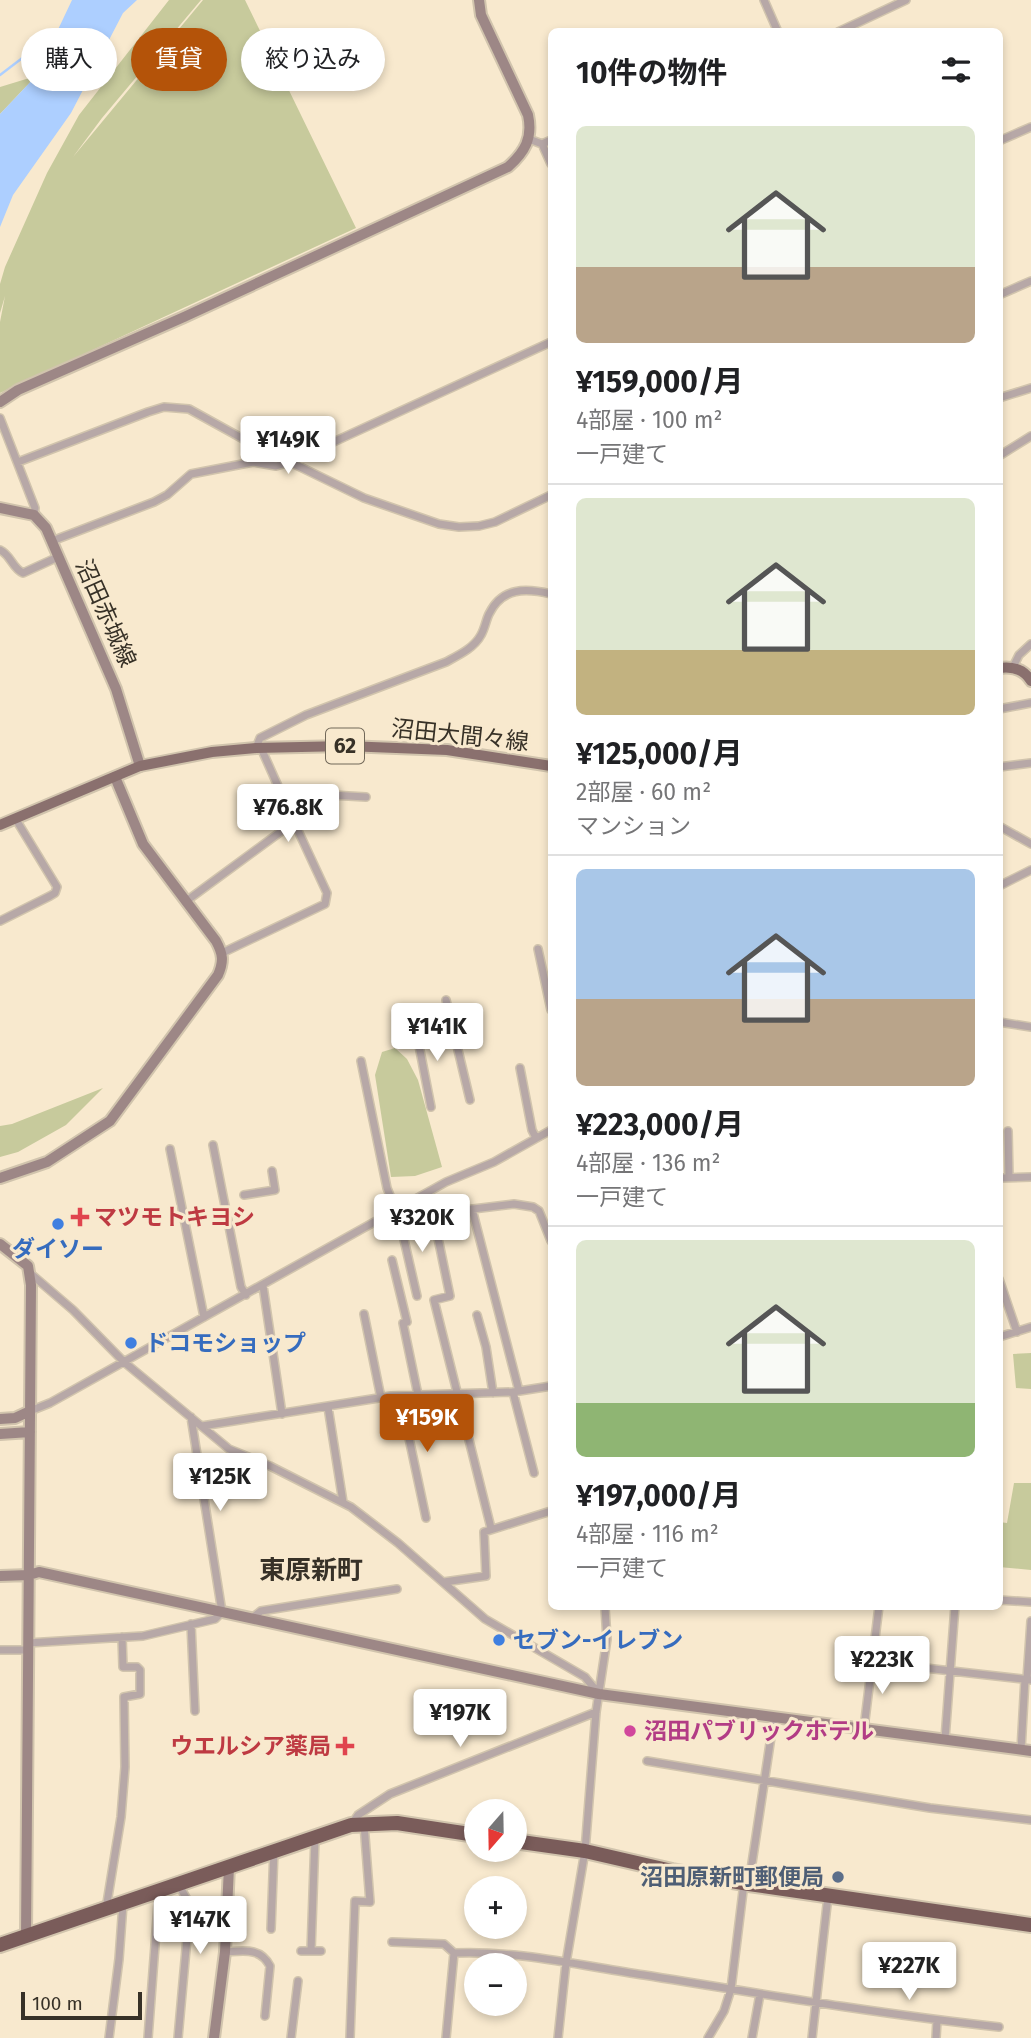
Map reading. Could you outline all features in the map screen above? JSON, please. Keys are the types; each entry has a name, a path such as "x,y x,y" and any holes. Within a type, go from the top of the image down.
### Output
{"highway":[{"path":"0,1945 274,1850 358,1824 397,1823 464,1833"},
{"path":"527,1842 586,1851 672,1871 746,1884 1031,1925"}],"main road":[{"path":"1003,668 1013,667 1022,671 1031,681"},
{"name":"沼田大間々線","path":"0,825 140,766 212,752 346,746 447,750 548,766"}],"street":[{"path":"0,402 18,390 184,317 508,167 518,158 529,139 531,128 528,115 481,15 480,0"},
{"path":"764,0 776,28"},
{"path":"846,28 906,0"},
{"path":"1003,139 1031,127"},
{"path":"529,139 542,144 548,157"},
{"path":"542,144 548,141"},
{"path":"1003,293 1031,281"},
{"path":"52,541 154,502 167,495 191,474 253,462 276,466 290,462 548,343"},
{"path":"1003,397 1031,388"},
{"path":"18,463 164,407 189,409 276,457 364,498 439,524 459,527 495,522 548,496"},
{"path":"0,418 35,508 34,515 0,508"},
{"path":"1003,454 1031,436"},
{"name":"沼田赤城線","path":"34,515 46,528 116,689 140,766"},
{"path":"0,550 8,555 16,568 23,573 58,557"},
{"path":"222,953 325,904 327,893 258,748 260,738 306,715 446,662 466,650 480,636 489,613 505,595 519,590 548,594"},
{"path":"1013,667 1019,655 1031,643"},
{"path":"1003,708 1031,703"},
{"path":"1003,766 1031,763"},
{"path":"0,1178 47,1162 110,1121 218,975 222,964 222,953 216,941 142,844 115,777"},
{"path":"290,814 324,804 331,795 366,797"},
{"path":"0,921 50,897 57,887 15,818"},
{"path":"185,902 294,822"},
{"path":"1003,828 1031,844"},
{"path":"1003,884 1031,870"},
{"path":"538,948 548,996"},
{"path":"446,1000 470,1100"},
{"path":"1003,1023 1030,1030"},
{"path":"415,1025 431,1107"},
{"path":"361,1061 387,1188 398,1214 417,1296"},
{"path":"520,1068 532,1130 537,1138"},
{"path":"1008,1131 1009,1177"},
{"path":"0,1419 15,1418 50,1402 398,1214 446,1182 494,1162 548,1132"},
{"path":"213,1144 241,1287 246,1294"},
{"path":"170,1149 204,1317"},
{"path":"244,1195 275,1190 272,1171"},
{"path":"1003,1178 1031,1177"},
{"path":"398,1214 433,1214 514,1204 533,1207 539,1211 548,1234"},
{"path":"472,1209 534,1473"},
{"path":"433,1214 450,1296 434,1300 491,1528"},
{"path":"0,1244 28,1266 31,1274 26,1937"},
{"path":"392,1260 407,1322 403,1323 418,1395"},
{"path":"31,1274 73,1310 124,1362 229,1449 343,1502 398,1543 485,1619 584,1678 599,1694"},
{"path":"262,1286 282,1414"},
{"path":"1003,1291 1017,1332"},
{"path":"364,1314 382,1398"},
{"path":"477,1315 493,1393"},
{"path":"1003,1336 1031,1327"},
{"path":"202,1426 382,1398 516,1392 548,1387"},
{"path":"400,1396 426,1518"},
{"path":"328,1407 343,1502"},
{"path":"191,1417 222,1612"},
{"path":"0,1434 30,1432"},
{"path":"444,1582 486,1576 484,1532 548,1511"},
{"path":"0,1576 39,1572 599,1694 1026,1751 1031,1621"},
{"path":"251,1619 261,1611 397,1589"},
{"path":"1003,1600 1031,1602"},
{"path":"558,2038 566,1963 586,1851 596,1712 607,1639 605,1610"},
{"path":"864,1728 878,1610"},
{"path":"945,1739 955,1610"},
{"path":"0,1650 143,1636 215,1619 222,1612"},
{"path":"191,1624 195,1711"},
{"path":"106,1909 121,1816 125,1767 124,1697 141,1695 140,1670 137,1667 123,1667 122,1637"},
{"path":"872,1662 1028,1679"},
{"path":"350,2038 355,1901 370,1902 358,1815 409,1785 596,1712"},
{"path":"708,2038 724,2011 732,1989 746,1884 774,1717"},
{"path":"647,1761 930,1808 1031,1820"},
{"path":"311,1951 315,1838"},
{"path":"271,1929 274,1850"},
{"path":"215,2038 225,1952 229,1867"},
{"path":"178,1885 190,1905 178,2038"},
{"path":"148,2038 159,1891"},
{"path":"812,2038 828,1896"},
{"path":"109,2038 119,1959 122,1904"},
{"path":"392,1942 444,1944 454,1953 483,1952 566,1963 816,2003 999,2027"},
{"path":"225,1952 253,1951 267,1959 270,1966 265,2016"},
{"path":"301,1951 321,1951"},
{"path":"446,2038 454,1953"},
{"path":"291,2038 298,1981"},
{"path":"752,2038 760,1994"},
{"path":"936,2038 937,2020"}],"green space":[{"path":"169,0 201,0 178,28 147,28"},
{"path":"203,0 245,0 259,28 241,28 241,91 289,91 356,228 0,393 0,322 5,296 0,313 0,284 5,267 47,173 79,115 98,91 117,91 117,66 131,49 131,83 73,157 131,87 131,91 227,91 227,28 180,28"},
{"path":"21,81 22,91 0,114 0,87"},
{"path":"395,1048 407,1059 418,1080 442,1167 415,1176 391,1177 375,1075 382,1052"},
{"path":"103,1088 66,1125 18,1152 0,1157 0,1126 12,1124"},
{"path":"1031,1353 1031,1389 1016,1388 1013,1354"},
{"path":"1014,1483 1031,1483 1031,1570 1003,1567 1003,1522 1007,1523"}],"water":[{"path":"72,0 137,0 123,13 115,28 59,28"},
{"path":"22,91 82,91 71,113 13,195 0,227 0,114"}],"waterway":[{"path":"0,75 21,59"}],"place":[{"name":"マツモトキヨシ","path":"80,1217"},
{"name":"ダイソー","path":"58,1224"},
{"name":"ドコモショップ","path":"131,1343"},
{"name":"セブン-イレブン","path":"499,1640"},
{"name":"沼田パブリックホテル","path":"630,1731"},
{"name":"ウエルシア薬局","path":"345,1746"},
{"name":"沼田原新町郵便局","path":"838,1877"}],"district":[{"name":"東原新町","path":"311,1570"}]}
